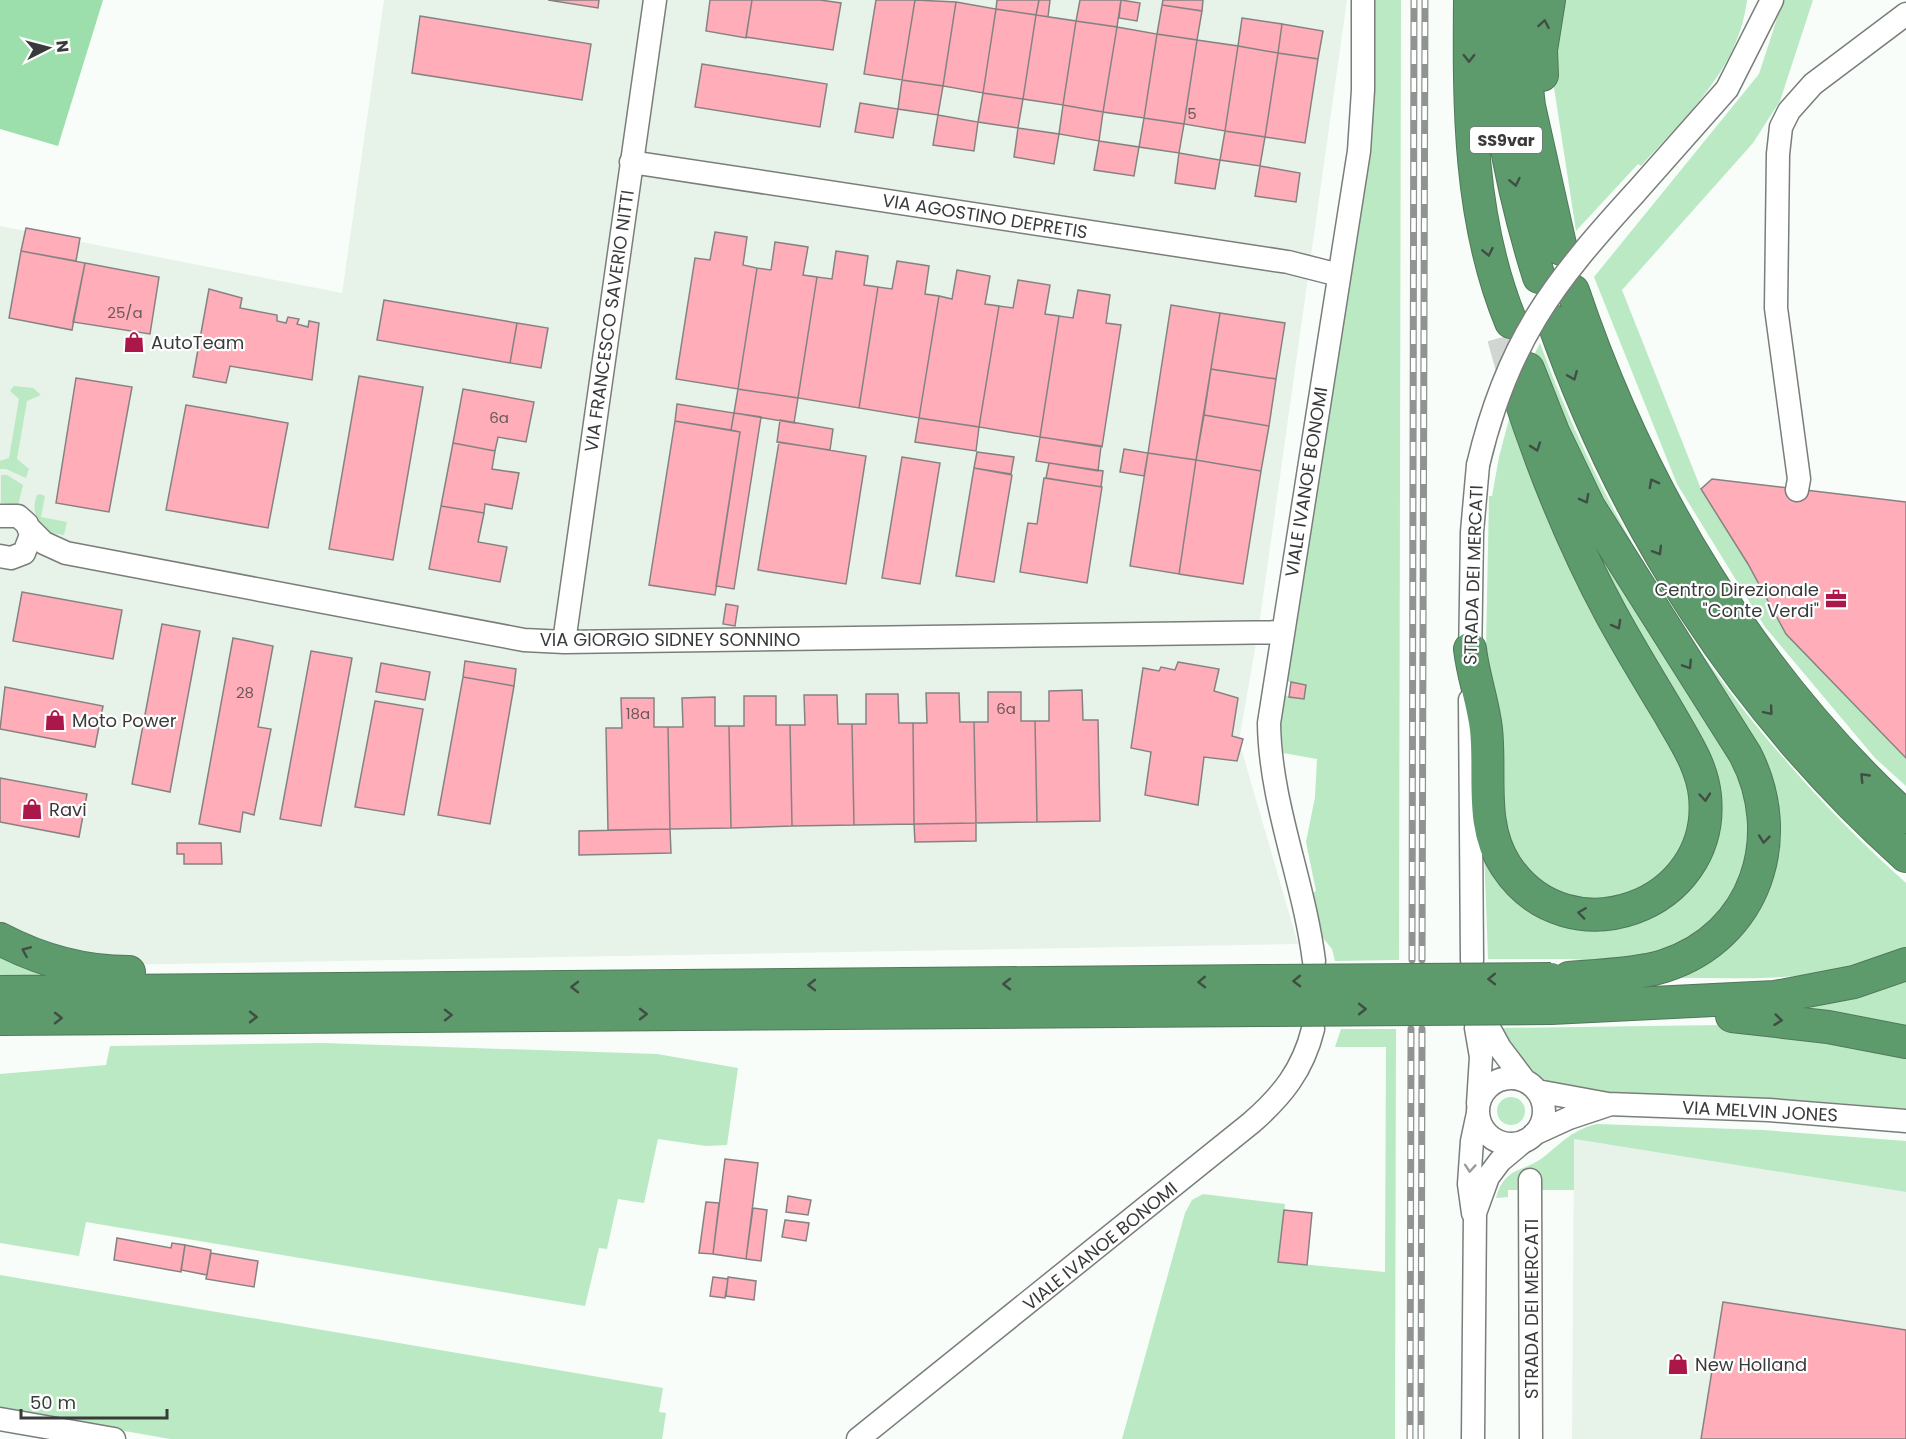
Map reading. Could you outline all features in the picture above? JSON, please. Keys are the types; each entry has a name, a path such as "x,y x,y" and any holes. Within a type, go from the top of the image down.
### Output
{"highway":[{"path":"1470,0 1469,81 1473,158 1482,221 1507,329"},
{"name":"SS9var","path":"1489,0 1504,129 1521,212 1539,277"},
{"name":"SS9var","path":"1517,0 1531,116 1561,249 1554,156 1541,62 1541,40 1549,0"},
{"path":"1573,291 1602,371 1632,439 1675,524 1708,579 1762,657 1809,716 1865,778 1906,818"},
{"path":"1553,321 1589,415 1626,492 1661,556 1712,636 1764,706 1805,755 1850,803 1906,856"},
{"path":"1470,649 1485,726 1490,820 1500,855 1513,875 1541,900 1563,909 1585,914 1627,911 1666,890 1684,871 1702,834 1706,810 1700,772 1690,749 1623,637 1587,568 1544,469 1523,380 1557,441 1589,507 1748,761 1761,791 1766,825 1762,858 1749,893 1734,917 1707,944 1685,957 1654,969 1557,988"},
{"path":"0,939 37,956 88,969 213,972 332,989"},
{"path":"1594,1008 1647,1001 1764,999 1868,978 1906,964"},
{"path":"0,1019 1261,996 1624,984 1819,988"},
{"path":"1557,988 1594,1008 1648,1014 1766,1019 1828,1026 1906,1042"},
{"path":"0,992 332,989 1261,996"}],"street":[{"name":"VIA FRANCESCO SAVERIO NITTI","path":"564,642 655,0"},
{"name":"VIALE IVANOE BONOMI","path":"1314,961 1270,744 1271,706 1361,131 1363,0"},
{"name":"STRADA DEI MERCATI","path":"1755,0 1756,27"},
{"name":"STRADA DEI MERCATI","path":"1473,960 1470,649 1472,532 1478,465 1497,395 1525,333 1567,270 1727,89 1740,67 1756,27 1772,0"},
{"path":"1797,490 1798,479 1776,308 1778,154 1781,127 1796,101 1813,84 1906,14"},
{"name":"VIA AGOSTINO DEPRETIS","path":"631,162 1288,262 1339,274"},
{"name":"VIA GIORGIO SIDNEY SONNINO","path":"0,516 18,516 44,543 66,553 504,637 564,642 1282,632"},
{"path":"7,560 28,547 30,529"},
{"name":"VIA GIORGIO SIDNEY SONNINO","path":"7,560 66,553"},
{"path":"1474,1223 1488,1177 1500,1161 1529,1138 1544,1113 1531,1086 1483,1028 1478,1110 1484,1131 1494,1139 1512,1144 1529,1138"},
{"name":"VIALE IVANOE BONOMI","path":"858,1439 1251,1124 1292,1080 1306,1053 1312,1029"},
{"path":"1473,1439 1474,1223 1469,1184 1472,1141 1483,1093 1494,1082 1509,1078 1531,1086"},
{"name":"VIA MELVIN JONES","path":"1531,1086 1614,1105 1769,1110 1906,1121"},
{"name":"VIA MELVIN JONES","path":"1529,1138 1569,1118 1614,1105"},
{"name":"STRADA DEI MERCATI","path":"1530,1180 1531,1439"},
{"path":"0,1419 114,1439"}],"shaded area":[{"path":"384,0 1347,0 1259,626 1239,741 1298,944 114,965 0,931 0,226 342,293"},
{"path":"1574,1139 1906,1192 1906,1439 1572,1439"}],"green space":[{"path":"0,0 103,0 58,146 0,129"},
{"path":"1374,0 1401,0 1399,960 1335,961 1332,949 1323,938 1313,893 1316,891 1306,842 1315,797 1317,759 1283,753 1281,727 1284,695 1303,699 1306,685 1286,681"},
{"path":"1560,0 1747,0 1742,25 1733,48 1722,70 1708,90 1641,166 1638,164 1576,231 1551,68"},
{"path":"1783,0 1813,0 1780,101 1753,143 1622,290 1701,489 1748,564 1786,634 1906,758 1906,786 1875,758 1765,627 1677,484 1594,277 1759,74"},
{"path":"1540,343 1571,420 1606,495 1646,567 1690,636 1738,702 1790,766 1846,826 1906,883 1906,948 1879,959 1824,973 1766,978 1680,978 1775,836 1600,503 1533,357"},
{"path":"14,386 33,388 41,395 27,401 17,459 29,469 26,478 6,469 0,469 0,461 9,458 19,399 10,391"},
{"path":"1512,408 1676,746 1695,800 1679,861 1624,902 1559,897 1506,849 1486,647 1489,496 1492,496 1499,457"},
{"path":"1,475 7,475 23,485 18,505 1,503"},
{"path":"37,495 45,496 41,517 67,522 64,535 52,533 51,536 39,522 35,512 35,501"},
{"path":"1568,503 1744,771 1754,850 1724,914 1666,955 1602,962 1573,959 1488,959 1484,849 1587,926 1713,840"},
{"path":"0,949 60,976 0,979"},
{"path":"1906,980 1906,1032 1766,1006 1857,997"},
{"path":"1724,1025 1906,1052 1906,1109 1762,1098 1631,1096 1568,1089 1551,1083 1535,1073 1497,1028"},
{"path":"1341,1029 1396,1029 1395,1439 1122,1439 1185,1213 1192,1200 1203,1194 1285,1204 1279,1262 1385,1272 1386,1047 1335,1047"},
{"path":"323,1043 657,1054 738,1068 727,1145 706,1146 658,1139 644,1203 618,1199 607,1249 599,1248 585,1306 86,1222 79,1256 0,1243 0,1074 106,1065 110,1046"},
{"path":"1511,1097 1521,1101 1525,1111 1521,1121 1511,1125 1501,1121 1497,1111 1501,1101"},
{"path":"1597,1124 1763,1130 1906,1141 1906,1192 1574,1139 1574,1190 1508,1190 1508,1197 1496,1198 1504,1180 1510,1175 1545,1156 1575,1133"},
{"path":"0,1275 663,1388 659,1412 666,1413 662,1439 170,1439 0,1409"}],"building":[{"path":"548,0 599,0 598,8"},
{"path":"710,0 752,0 746,38 706,31"},
{"path":"752,0 820,0 841,3 833,50 746,37"},
{"path":"876,0 915,0 902,80 864,74"},
{"path":"915,0 956,2 943,86 902,80"},
{"path":"997,0 1039,0 1036,15 996,9"},
{"path":"1039,0 1050,0 1048,17 1036,15"},
{"path":"1080,0 1121,0 1117,27 1076,21"},
{"path":"1121,0 1140,3 1137,21 1119,18"},
{"path":"1163,0 1203,0 1202,11 1162,5"},
{"path":"956,2 996,9 983,93 943,86"},
{"path":"1162,5 1202,11 1197,40 1157,34"},
{"path":"996,9 1036,15 1023,99 983,93"},
{"path":"1036,15 1076,21 1063,105 1023,99"},
{"path":"420,16 591,44 582,100 412,73"},
{"path":"1242,18 1282,24 1278,53 1238,46"},
{"path":"1076,21 1117,27 1103,112 1063,105"},
{"path":"1282,24 1323,31 1318,59 1278,53"},
{"path":"1117,27 1157,34 1144,118 1103,112"},
{"path":"1157,34 1197,40 1184,124 1144,118"},
{"path":"1197,40 1238,46 1225,131 1184,124"},
{"path":"1238,46 1278,53 1265,137 1225,131"},
{"path":"1278,53 1318,59 1305,143 1265,137"},
{"path":"702,64 827,84 820,127 695,107"},
{"path":"902,80 943,86 938,115 898,109"},
{"path":"983,93 1023,99 1018,128 978,122"},
{"path":"860,103 898,109 893,138 855,132"},
{"path":"1063,105 1103,112 1099,141 1059,134"},
{"path":"938,115 978,122 974,151 933,145"},
{"path":"1144,118 1184,124 1179,153 1139,147"},
{"path":"1018,128 1059,134 1054,164 1014,157"},
{"path":"1225,131 1265,137 1260,166 1220,160"},
{"path":"1099,141 1139,147 1134,176 1094,170"},
{"path":"1179,153 1220,160 1215,189 1175,183"},
{"path":"1260,166 1300,173 1296,202 1255,196"},
{"path":"26,228 80,238 76,261 21,251"},
{"path":"715,232 747,237 743,265 757,268 738,389 676,379 695,258 710,260"},
{"path":"775,242 808,247 803,275 817,277 798,398 738,389 757,268 771,270"},
{"path":"21,251 85,263 72,330 9,318"},
{"path":"836,251 868,256 864,285 878,287 859,408 798,398 817,277 832,279"},
{"path":"897,261 929,266 925,294 939,296 919,418 859,408 878,287 892,289"},
{"path":"85,263 159,277 150,334 73,322"},
{"path":"957,270 990,276 985,304 999,306 979,427 919,418 939,296 952,299"},
{"path":"1018,280 1050,285 1045,314 1059,316 1040,437 979,427 999,306 1013,308"},
{"path":"209,289 242,298 240,308 277,315 277,321 286,323 288,317 299,319 297,324 308,327 309,321 319,323 312,380 230,366 226,383 193,377"},
{"path":"1078,290 1110,295 1106,323 1121,325 1102,447 1040,437 1059,316 1073,318"},
{"path":"384,300 517,323 510,363 377,340"},
{"path":"1171,305 1220,313 1196,460 1148,453"},
{"path":"1220,313 1285,323 1276,379 1211,369"},
{"path":"517,323 548,328 541,368 510,363"},
{"path":"1211,369 1276,379 1269,426 1204,415"},
{"path":"359,376 423,387 393,560 329,549"},
{"path":"76,378 132,387 109,512 56,503"},
{"path":"463,389 534,402 526,442 498,437 495,451 453,443"},
{"path":"738,389 798,398 794,423 734,413"},
{"path":"677,404 734,413 731,430 675,421"},
{"path":"186,405 288,423 268,528 166,510"},
{"path":"734,413 761,417 734,589 716,586 740,432 731,430"},
{"path":"1204,415 1269,426 1261,471 1196,460"},
{"path":"919,418 979,427 976,451 915,442"},
{"path":"780,420 833,429 830,450 777,442"},
{"path":"675,421 740,432 715,595 649,585"},
{"path":"1040,437 1101,446 1098,471 1036,461"},
{"path":"779,442 866,456 846,584 758,570"},
{"path":"453,443 495,451 492,469 519,473 512,509 485,504 484,513 441,506"},
{"path":"1124,449 1148,453 1144,476 1120,472"},
{"path":"977,452 1014,457 1011,474 974,468"},
{"path":"1148,453 1196,460 1179,574 1130,566"},
{"path":"902,457 940,463 920,584 882,578"},
{"path":"1196,460 1261,471 1243,584 1179,574"},
{"path":"1049,463 1103,471 1101,487 1046,478"},
{"path":"974,468 1012,475 994,582 956,576"},
{"path":"1044,478 1102,487 1087,583 1020,572 1028,523 1037,524"},
{"name":"Centro Direzionale \"Conte Verdi\"","path":"1712,479 1906,502 1906,758 1786,634 1748,564 1701,489"},
{"path":"441,506 484,513 478,542 507,547 500,582 429,569"},
{"path":"22,592 122,610 113,659 13,641"},
{"path":"726,604 738,606 735,626 723,624"},
{"path":"162,624 200,631 170,792 132,784"},
{"path":"233,638 273,646 258,727 271,729 254,815 243,812 240,832 199,824"},
{"path":"311,651 352,658 321,826 280,819"},
{"path":"465,661 516,669 514,686 463,677"},
{"path":"1178,662 1219,669 1214,691 1238,698 1232,736 1243,739 1237,761 1204,757 1198,805 1145,795 1151,752 1131,748 1143,668 1159,671 1161,667 1175,670"},
{"path":"381,663 430,672 425,700 376,692"},
{"path":"463,677 514,686 490,824 438,815"},
{"path":"1291,682 1306,685 1304,699 1289,697"},
{"path":"5,687 103,706 95,747 0,729"},
{"path":"1082,690 1083,720 1098,720 1100,821 1037,822 1035,721 1049,721 1049,691"},
{"path":"988,692 1021,692 1021,721 1035,721 1037,822 976,823 974,722 988,722"},
{"path":"926,693 959,693 960,722 974,722 976,823 914,824 913,723 927,723"},
{"path":"866,694 898,694 899,723 913,723 914,824 854,825 852,724 866,724"},
{"path":"804,695 837,695 838,724 852,724 854,825 792,826 790,725 805,725"},
{"path":"744,696 776,696 776,725 790,725 792,826 731,828 729,726 744,726"},
{"path":"715,697 715,726 729,726 731,828 670,829 668,727 683,727 682,698"},
{"path":"621,698 654,698 654,727 668,727 670,829 608,830 606,728 622,728"},
{"path":"375,701 423,709 404,815 355,807"},
{"path":"0,778 87,794 79,837 0,822"},
{"path":"976,823 976,841 915,842 914,824"},
{"path":"670,829 671,853 579,855 579,831"},
{"path":"177,843 221,843 222,864 184,864 184,854 177,854"},
{"path":"725,1159 758,1163 746,1259 713,1254"},
{"path":"788,1196 811,1200 808,1215 786,1212"},
{"path":"706,1202 719,1203 713,1254 699,1253"},
{"path":"753,1208 767,1210 761,1261 746,1259"},
{"path":"1284,1210 1312,1213 1307,1265 1278,1262"},
{"path":"785,1220 809,1223 806,1241 782,1237"},
{"path":"117,1238 171,1248 172,1243 185,1245 181,1272 114,1260"},
{"path":"185,1245 211,1250 207,1275 181,1270"},
{"path":"211,1253 258,1261 254,1287 206,1279"},
{"path":"713,1277 728,1279 725,1298 710,1296"},
{"path":"728,1277 756,1281 754,1300 726,1296"},
{"path":"1723,1302 1906,1330 1906,1439 1701,1439"}],"tunnel":[{"path":"1503,337 1518,391"}],"railway":[{"path":"1412,960 1414,0"},
{"path":"1422,960 1425,0"},
{"path":"1410,1439 1411,1029"},
{"path":"1421,1439 1422,1029"}],"place":[{"name":"AutoTeam","path":"134,342"},
{"name":"Centro Direzionale \"Conte Verdi\"","path":"1836,599"},
{"name":"Moto Power","path":"55,720"},
{"name":"Ravi","path":"32,809"},
{"name":"New Holland","path":"1678,1364"}]}
